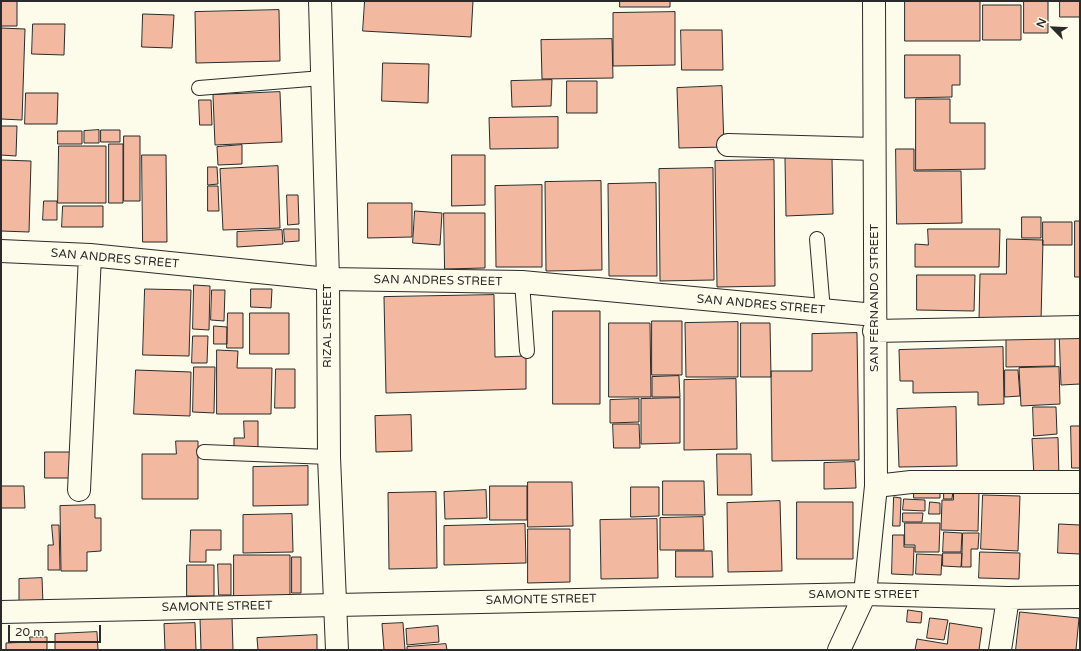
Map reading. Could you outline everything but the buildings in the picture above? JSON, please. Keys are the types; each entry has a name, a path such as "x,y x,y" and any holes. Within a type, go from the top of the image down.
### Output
{"street":[{"name":"RIZAL STREET","path":"320,1 328,279 329,457 337,650"},
{"name":"SAN FERNANDO STREET","path":"839,650 865,594 876,486 874,1"},
{"path":"728,145 874,149"},
{"name":"SAN ANDRES STREET","path":"1,251 90,255 328,279 522,282 823,311 875,323 1080,327"},
{"path":"79,490 90,255"},
{"path":"876,486 911,482 1080,482"},
{"name":"SAMONTE STREET","path":"1,612 865,594 1008,598 1080,597"},
{"path":"1000,650 1008,598"}],"lane":[{"path":"199,88 322,78"},
{"path":"817,239 823,311"},
{"path":"522,282 527,351"},
{"path":"204,452 329,457"}]}
